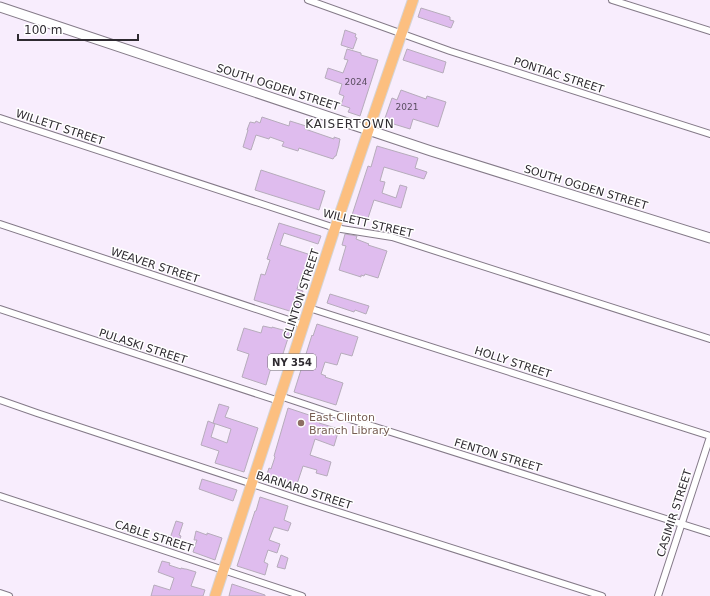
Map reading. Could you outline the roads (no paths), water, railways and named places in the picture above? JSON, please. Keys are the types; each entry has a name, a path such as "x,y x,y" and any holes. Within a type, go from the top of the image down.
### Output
{"main road":[{"name":"CLINTON STREET","path":"215,596 335,228 413,0"}],"street":[{"name":"PONTIAC STREET","path":"308,0 450,51 710,134"},
{"path":"612,0 710,31"},
{"name":"SOUTH OGDEN STREET","path":"0,7 438,153 710,238"},
{"name":"WILLETT STREET","path":"0,118 335,228 392,237 710,339"},
{"name":"WEAVER STREET","path":"0,224 304,325"},
{"name":"HOLLY STREET","path":"309,308 710,436"},
{"name":"PULASKI STREET","path":"0,309 280,399"},
{"name":"FENTON STREET","path":"280,399 334,414 710,532"},
{"name":"BARNARD STREET","path":"0,400 252,484 602,596"},
{"name":"CASIMIR STREET","path":"658,596 710,436"},
{"name":"CABLE STREET","path":"0,496 302,596"},
{"path":"0,593 9,596"}],"place":[{"name":"East Clinton Branch Library","path":"301,423"}],"district":[{"name":"KAISERTOWN","path":"350,124"}]}
